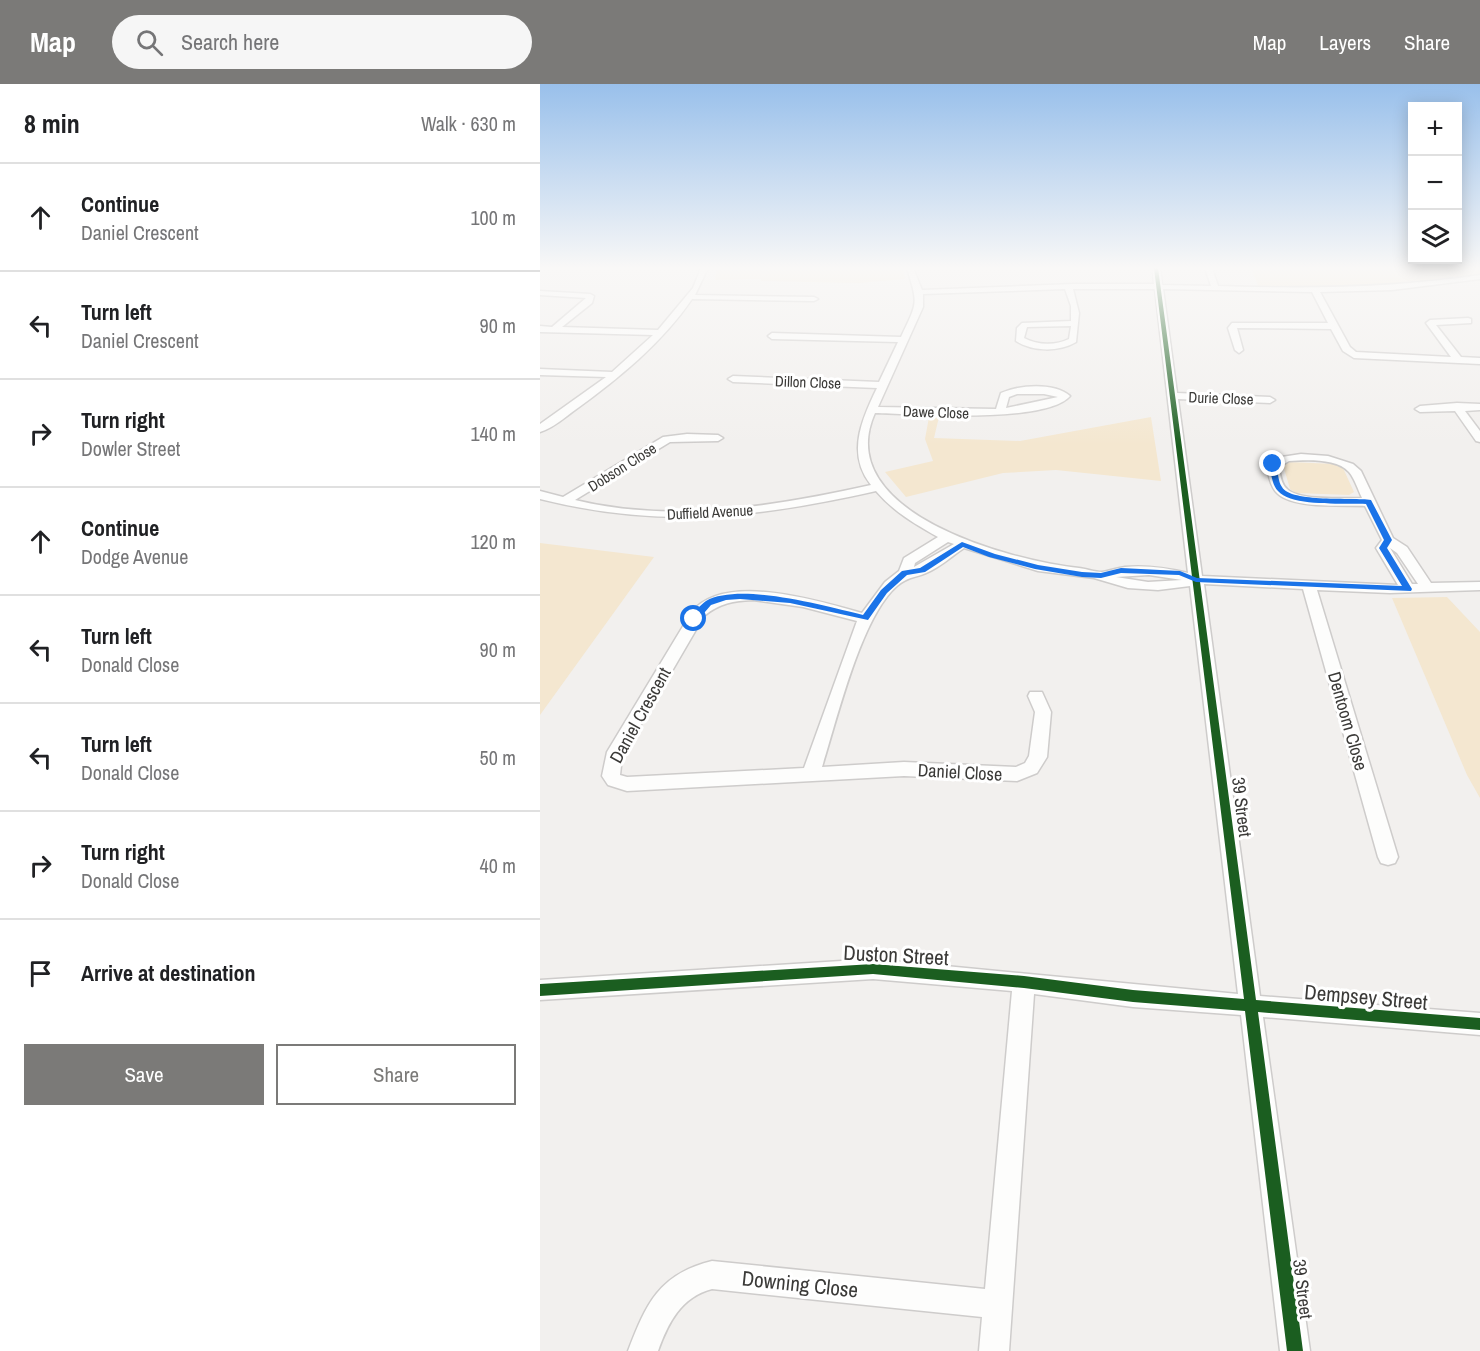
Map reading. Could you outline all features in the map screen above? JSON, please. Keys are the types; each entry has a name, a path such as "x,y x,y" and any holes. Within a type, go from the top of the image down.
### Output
{"street":[{"path":"553,330 557,327"},
{"path":"540,429 583,401 664,327"},
{"path":"910,327 871,410 863,431 862,449 867,467 879,487 906,513 962,544 992,556 1038,567 1101,576 1121,583 1180,586 1196,580 1408,589 1480,586"},
{"path":"1022,327 1019,339 1034,345 1067,344 1073,340 1075,327"},
{"name":"39 Street","path":"1163,327 1295,1351"},
{"path":"1233,327 1239,350"},
{"path":"1335,327 1346,349 1357,356 1480,361"},
{"path":"1433,327 1458,360"},
{"path":"540,329 658,333"},
{"path":"772,336 904,340"},
{"path":"540,372 614,375"},
{"name":"Dillon Close","path":"734,380 883,385"},
{"name":"Dawe Close","path":"871,410 1000,412 1059,401 1065,396 1056,392 1011,391 1004,395 1000,412"},
{"name":"Durie Close","path":"1172,396 1270,400"},
{"path":"1457,406 1480,439"},
{"path":"1420,409 1480,407"},
{"name":"Dobson Close","path":"564,502 667,440 687,437 718,438"},
{"path":"1369,502 1301,499 1287,495 1279,489 1273,464 1277,460 1286,458 1345,462 1355,471 1388,540 1402,550 1428,589"},
{"name":"Duffield Avenue","path":"540,495 564,502 631,513 718,513 792,505 879,487"},
{"path":"811,773 865,618 884,592 905,573 909,561 947,537"},
{"path":"1388,540 1383,548 1408,589"},
{"path":"905,573 922,570 962,544"},
{"name":"Dentoom Close","path":"1309,586 1388,857"},
{"name":"Daniel Crescent","path":"811,773 627,784 614,780 610,771 614,757 694,619 708,603 725,598 773,598 865,618"},
{"name":"Daniel Close","path":"811,773 904,770 1008,775 1024,771 1036,763 1040,749 1043,712 1036,696"},
{"name":"Duston Street","path":"540,990 873,969 1024,982 1133,996 1250,1005"},
{"path":"994,1351 1024,982"},
{"name":"Dempsey Street","path":"1250,1005 1480,1024"},
{"name":"Downing Close","path":"643,1351 652,1325 677,1289 687,1281 712,1275 997,1304"}],"shaded area":[{"path":"929,417 939,417 934,438 1020,441 1151,417 1161,481 1056,470 1003,473 906,497 885,472 933,461 925,439"},
{"path":"1288,462 1335,464 1343,468 1354,492 1349,495 1296,493 1290,489 1283,465"},
{"path":"540,543 654,557 540,715"},
{"path":"1447,597 1480,632 1480,798 1467,775 1392,598"}],"cycle path":[{"path":"1164,327 1295,1351"},
{"path":"540,990 873,969 1024,982 1133,996 1480,1024"}],"route":[{"path":"694,619 702,607 708,603 740,597 773,598 865,618 890,585 905,573 922,570 962,544 992,556 1038,567 1101,576 1121,570 1180,573 1196,580 1408,589 1383,548 1388,540 1369,502 1301,499 1287,495 1279,489 1273,464"}]}
